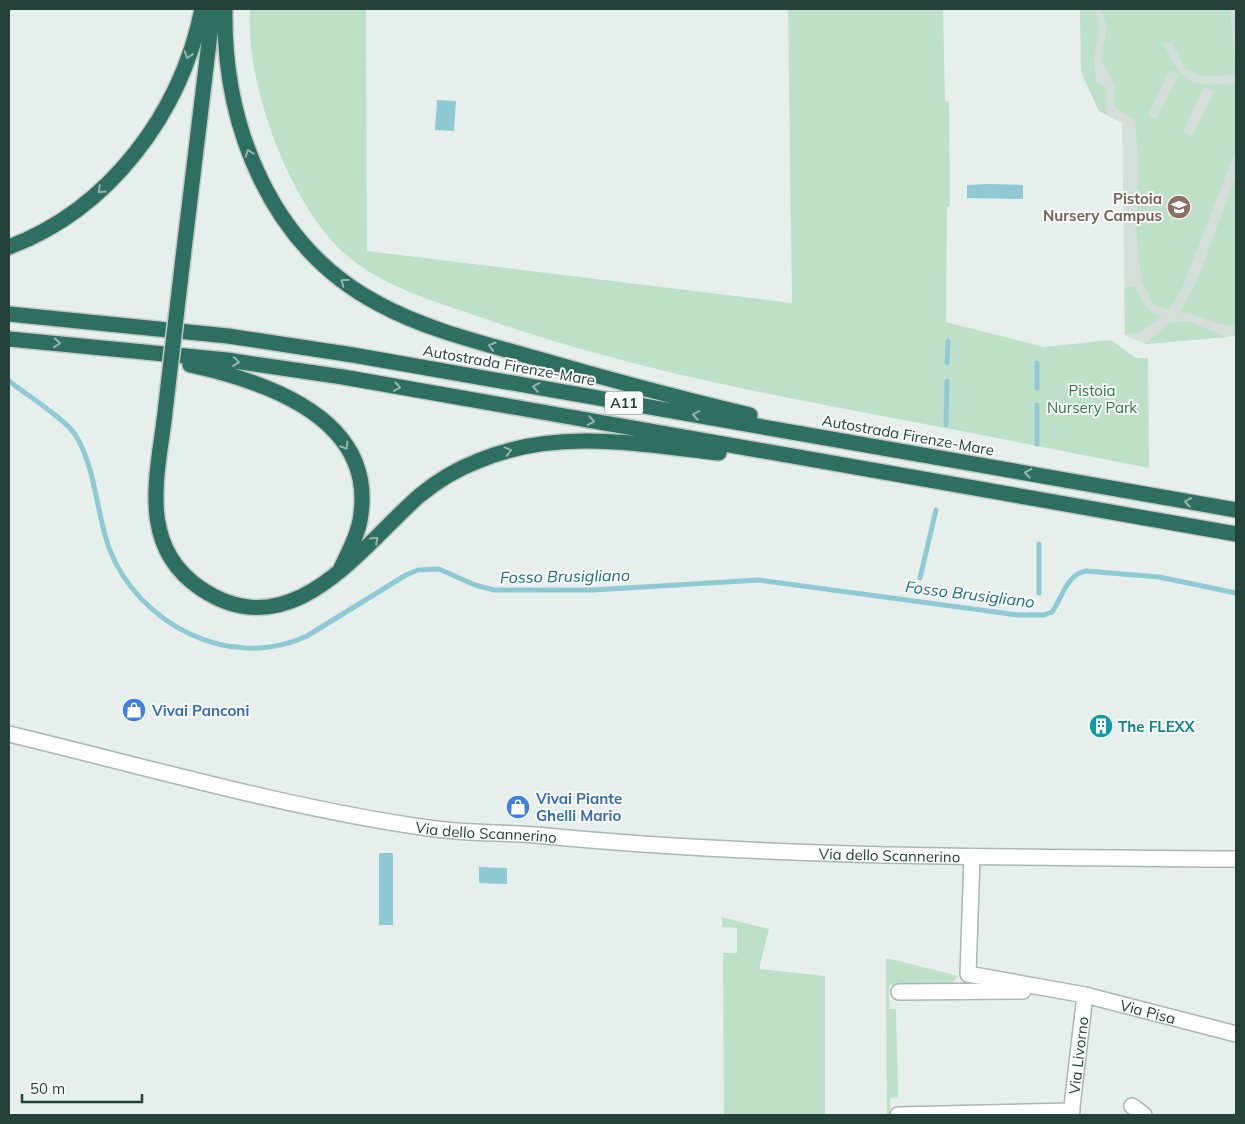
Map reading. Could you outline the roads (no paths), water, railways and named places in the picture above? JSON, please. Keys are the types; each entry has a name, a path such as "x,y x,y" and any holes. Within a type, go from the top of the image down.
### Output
{"highway":[{"path":"9,247 39,234 83,206 105,187 143,144 176,86 195,37 202,9"},
{"path":"213,9 155,495 156,518 167,552 195,585 207,593 238,605 269,607 297,600 310,594 339,573 403,511 438,482 479,460 536,445 578,441 631,443 875,470"},
{"path":"225,9 224,32 230,88 248,152 260,180 292,232 313,255 354,289 378,304 408,318 500,348 673,396 878,447"},
{"name":"Autostrada Firenze-Mare","path":"9,314 228,336 1236,510"},
{"name":"A11","path":"9,339 227,360 343,377 1236,534"},
{"path":"115,348 228,374 269,387 312,410 332,429 354,462 362,491 361,515 358,528 339,573"}],"street":[{"name":"Via dello Scannerino","path":"9,734 280,799 436,829 527,834 659,846 972,857 1236,859"},
{"name":"Via dello Scannerino","path":"968,974 972,857"},
{"name":"Via Pisa","path":"968,974 1085,995 1236,1034"},
{"name":"Via Pisa","path":"899,992 1061,990"},
{"name":"Via Livorno","path":"1072,1113 1085,995"},
{"path":"1132,1106 1144,1115"},
{"path":"898,1115 1072,1113"}],"water":[{"path":"437,100 456,101 454,131 435,130"},
{"path":"967,185 1023,185 1023,199 967,198"},
{"path":"379,853 393,853 393,925 379,925"},
{"path":"479,867 507,868 507,884 479,883"}],"waterway":[{"path":"947,363 948,341"},
{"path":"1037,363 1037,388"},
{"name":"Fosso Brusigliano","path":"9,381 64,422 76,436 88,462 109,548 123,575 141,599 164,619 190,634 218,644 248,648 278,646 307,636 406,575 418,570 439,569 475,585 494,590 593,590 759,580 1018,615 1044,615 1052,612 1074,577 1086,571 1159,577 1236,593"},
{"path":"946,425 947,381"},
{"path":"1037,405 1037,444"},
{"path":"920,578 936,510"},
{"path":"1039,544 1039,593"}],"place":[{"name":"Pistoia Nursery Campus","path":"1179,207"},
{"name":"Vivai Panconi","path":"134,710"},
{"name":"The FLEXX","path":"1101,726"},
{"name":"Vivai Piante Ghelli Mario","path":"518,807"}],"park label":[{"name":"Pistoia Nursery Park","path":"1092,398"}]}
